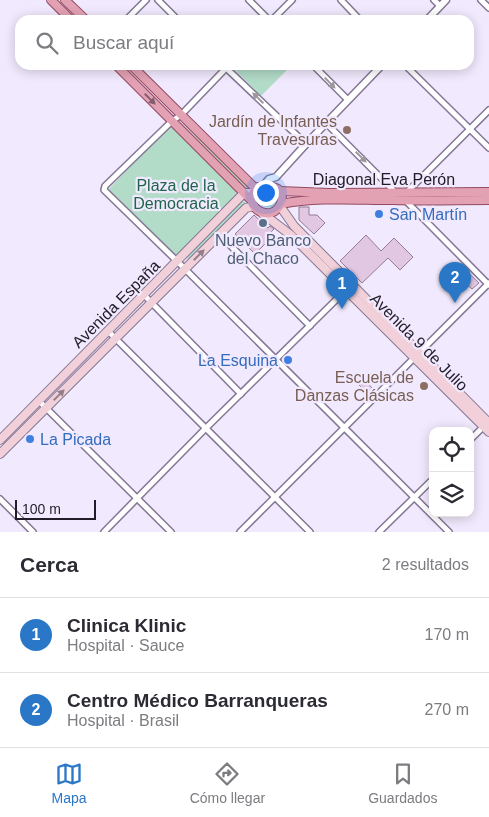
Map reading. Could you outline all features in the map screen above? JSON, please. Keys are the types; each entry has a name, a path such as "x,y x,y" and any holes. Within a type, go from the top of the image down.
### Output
{"main road":[{"path":"51,0 66,15"},
{"path":"65,0 81,15"},
{"path":"121,70 262,213 272,212 280,205 282,196 278,189 257,189 244,194"},
{"path":"136,70 257,189"},
{"path":"253,204 257,189"},
{"name":"Diagonal Eva Perón","path":"278,189 330,193 396,193 406,197 489,200"},
{"name":"Diagonal Eva Perón","path":"280,205 301,200 489,192"},
{"name":"Avenida España","path":"0,440 244,194"},
{"name":"Avenida España","path":"0,454 246,208 253,204"},
{"name":"Avenida 9 de Julio","path":"280,205 294,226 349,287 488,425"},
{"name":"Avenida 9 de Julio","path":"262,213 292,236 349,287"}],"street":[{"path":"131,15 146,0"},
{"path":"158,0 173,15"},
{"path":"248,0 264,15"},
{"path":"276,15 292,0"},
{"path":"340,0 355,15"},
{"path":"434,0 440,6"},
{"path":"432,15 446,0"},
{"path":"480,0 489,8"},
{"path":"222,70 181,114 105,186 104,190 449,532"},
{"path":"230,70 306,144"},
{"path":"318,70 348,100"},
{"path":"257,189 269,179 276,177 377,70"},
{"path":"410,70 489,148"},
{"path":"240,532 489,284 406,197 489,110"},
{"path":"326,122 396,193"},
{"path":"276,177 278,189"},
{"path":"220,235 310,326"},
{"path":"104,532 349,287"},
{"path":"144,296 241,394"},
{"path":"108,331 308,531"},
{"path":"39,401 170,532"},
{"path":"474,437 488,425"},
{"path":"379,532 429,482"},
{"path":"0,499 33,532"}],"green space":[{"path":"235,70 287,70 261,96"},
{"path":"184,121 250,188 247,190 182,123"},
{"name":"Plaza de la Democracia","path":"174,127 236,189 237,198 177,258 109,192 109,189 166,129"},
{"path":"261,192 271,192 278,195 280,197 278,205 269,207 260,205 256,200 257,195"},
{"path":"243,200 246,203 188,259 186,256"}],"building":[{"path":"299,207 309,207 309,215 317,215 325,223 314,234 299,220"},
{"path":"254,215 268,228 270,226 274,229 271,232 274,235 255,254 235,234"},
{"path":"366,235 381,251 394,238 413,257 400,270 388,258 362,283 340,261"},
{"path":"461,266 479,283 472,289 455,273"},
{"path":"360,375 373,389 368,394 355,381"}],"place":[{"name":"Jardín de Infantes Travesuras","path":"347,130"},
{"name":"San Martín","path":"379,214"},
{"name":"Nuevo Banco del Chaco","path":"263,223"},
{"name":"Centro Médico Barranqueras","path":"455,303"},
{"name":"Clinica Klinic","path":"342,309"},
{"name":"La Esquina","path":"288,360"},
{"name":"Escuela de Danzas Clásicas","path":"424,386"},
{"name":"La Picada","path":"30,439"}]}
